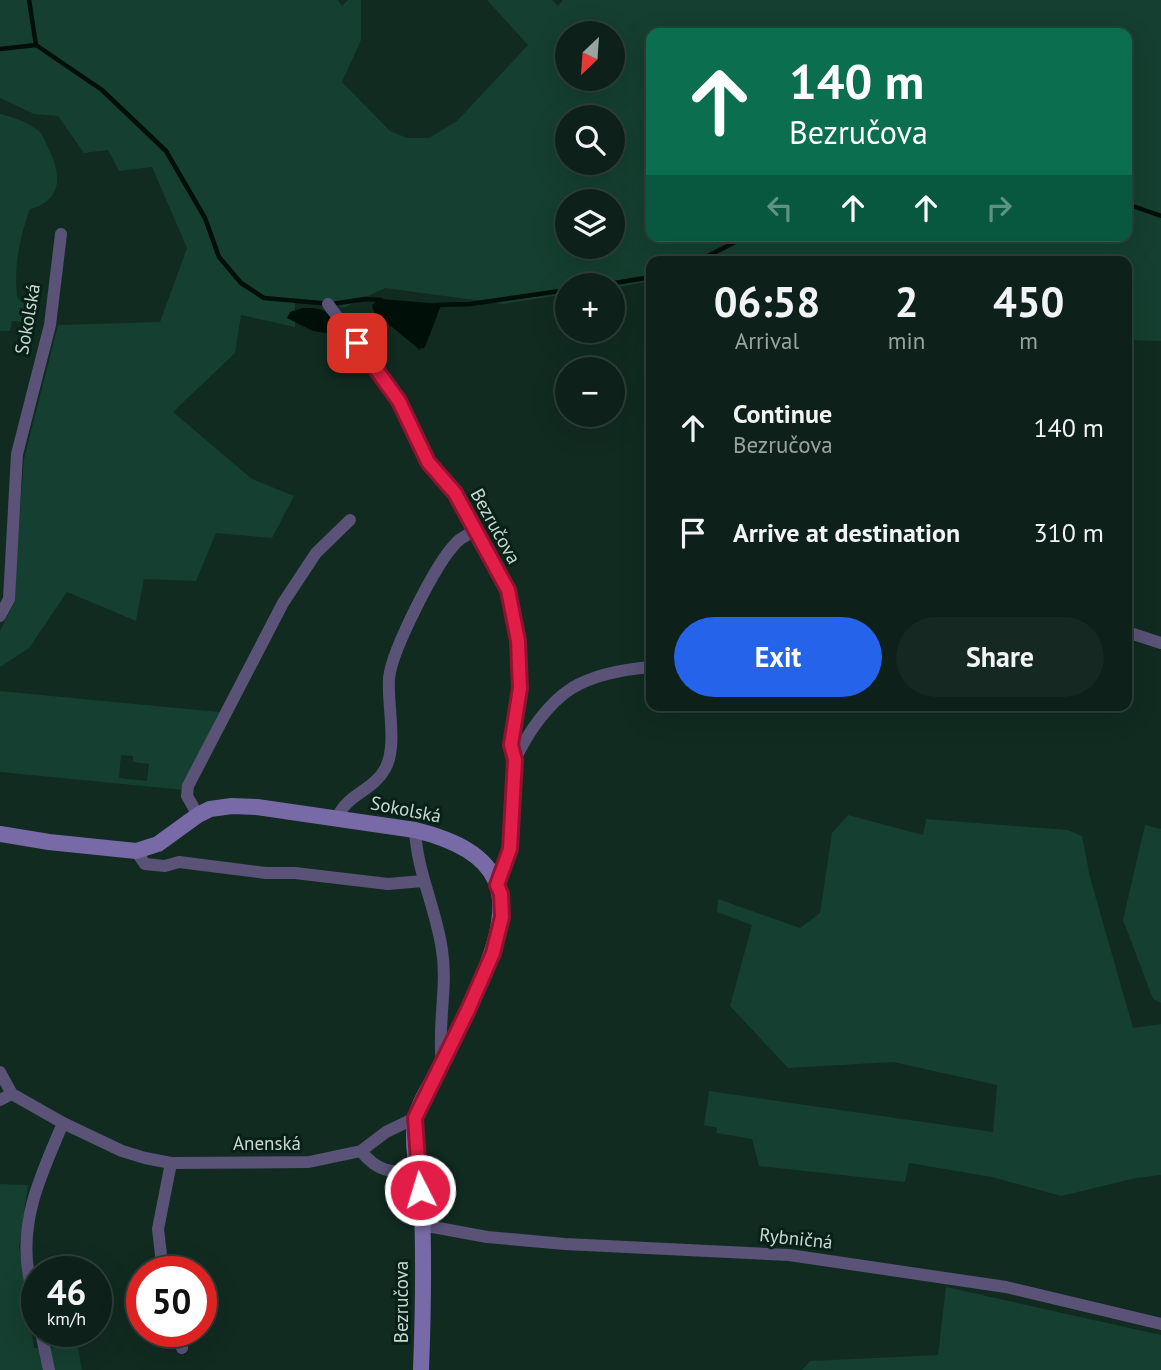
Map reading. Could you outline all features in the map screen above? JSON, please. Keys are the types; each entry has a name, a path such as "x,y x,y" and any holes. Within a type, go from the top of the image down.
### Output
{"main road":[{"name":"Sokolská","path":"0,834 135,851 158,844 198,815 217,807 244,806 415,830 447,839 468,850 484,864 501,894 502,917"},
{"name":"Bezručova","path":"422,1370 422,1224 415,1118 493,953 502,917"}],"street":[{"name":"Sokolská","path":"0,616 9,598 17,454 50,325 61,234"},
{"name":"Bezručova","path":"328,304 399,401 428,462 455,493 508,590 518,641 520,688 511,745 515,760 510,849 497,885"},
{"path":"198,815 187,791 282,603 316,553 351,520"},
{"name":"Sokolská","path":"337,818 345,803 373,783 385,768 391,748 389,676 397,645 446,555 457,541 474,531"},
{"path":"1132,634 1161,643"},
{"path":"515,760 528,732 572,688 621,670 646,668"},
{"path":"415,830 423,881 443,951 444,986 439,1040 442,1063"},
{"path":"135,851 145,864 165,866 179,862 388,884 423,881"},
{"path":"0,1072 6,1097"},
{"name":"Anenská","path":"6,1097 133,1155 171,1163 309,1162 361,1151 386,1132 415,1118"},
{"path":"27,1256 30,1207 37,1183 63,1123"},
{"path":"361,1151 376,1167 396,1172 418,1172"},
{"path":"161,1256 158,1228 171,1163"},
{"name":"Rybničná","path":"422,1224 487,1237 565,1244 789,1255 1006,1287 1161,1324"},
{"path":"44,1347 49,1370"}],"green space":[{"path":"0,0 338,0 342,6 348,0 361,0 361,40 342,82 390,131 407,138 429,138 457,121 528,45 487,0 552,0 558,6 563,0 1161,0 1161,341 1132,340 1132,256 646,256 646,282 625,286 625,273 555,273 555,296 504,304 385,288 343,308 331,303 295,303 295,327 241,315 235,353 173,412 252,479 294,496 272,538 216,533 196,581 144,579 136,621 67,592 29,648 0,667 0,631 13,605 24,459 58,325 160,322 187,248 152,167 119,171 108,150 84,153 58,116 34,114 0,98"},
{"path":"0,114 32,126 40,132 52,157 57,176 54,193 41,205 30,209 18,252 17,297 26,306 28,332 21,331 21,322 12,321 10,331 0,331"},
{"path":"0,691 219,712 184,790 0,772","holes":["121,755 133,756 133,762 149,764 147,781 119,778"]},
{"path":"848,815 923,835 926,819 1068,830 1082,836 1090,877 1133,1028 1161,1024 1161,1175 1136,1178 1061,1196 992,1177 909,1163 905,1182 759,1166 752,1139 716,1133 717,1128 704,1125 709,1091 993,1132 997,1085 893,1062 788,1068 730,1006 752,925 717,912 718,899 800,928 820,913 832,833"},
{"path":"1145,825 1161,829 1161,1003 1153,999 1123,920"},
{"path":"0,1184 28,1185 19,1247 21,1347 78,1347 82,1370 0,1370"},
{"path":"946,1287 1161,1335 1161,1370 802,1370 810,1361 938,1355"}],"shaded area":[{"path":"381,299 442,304 420,350 374,312 372,305"},
{"path":"303,308 322,310 340,333 338,335 313,331 287,318 290,312"}],"waterway":[{"path":"29,0 36,45"},
{"path":"0,49 36,45 102,90 166,151 205,218 219,257 241,283 264,298 332,304 365,299 381,300"},
{"path":"1132,206 1161,216"},
{"path":"708,256 735,242"},
{"path":"625,281 646,278"},
{"path":"435,305 470,304 555,292"},
{"path":"417,342 423,346 435,315"}],"route":[{"path":"357,343 399,401 428,462 455,493 508,590 518,641 520,688 511,745 515,760 510,849 497,885 501,894 502,917 493,953 415,1118 420,1190"}]}
